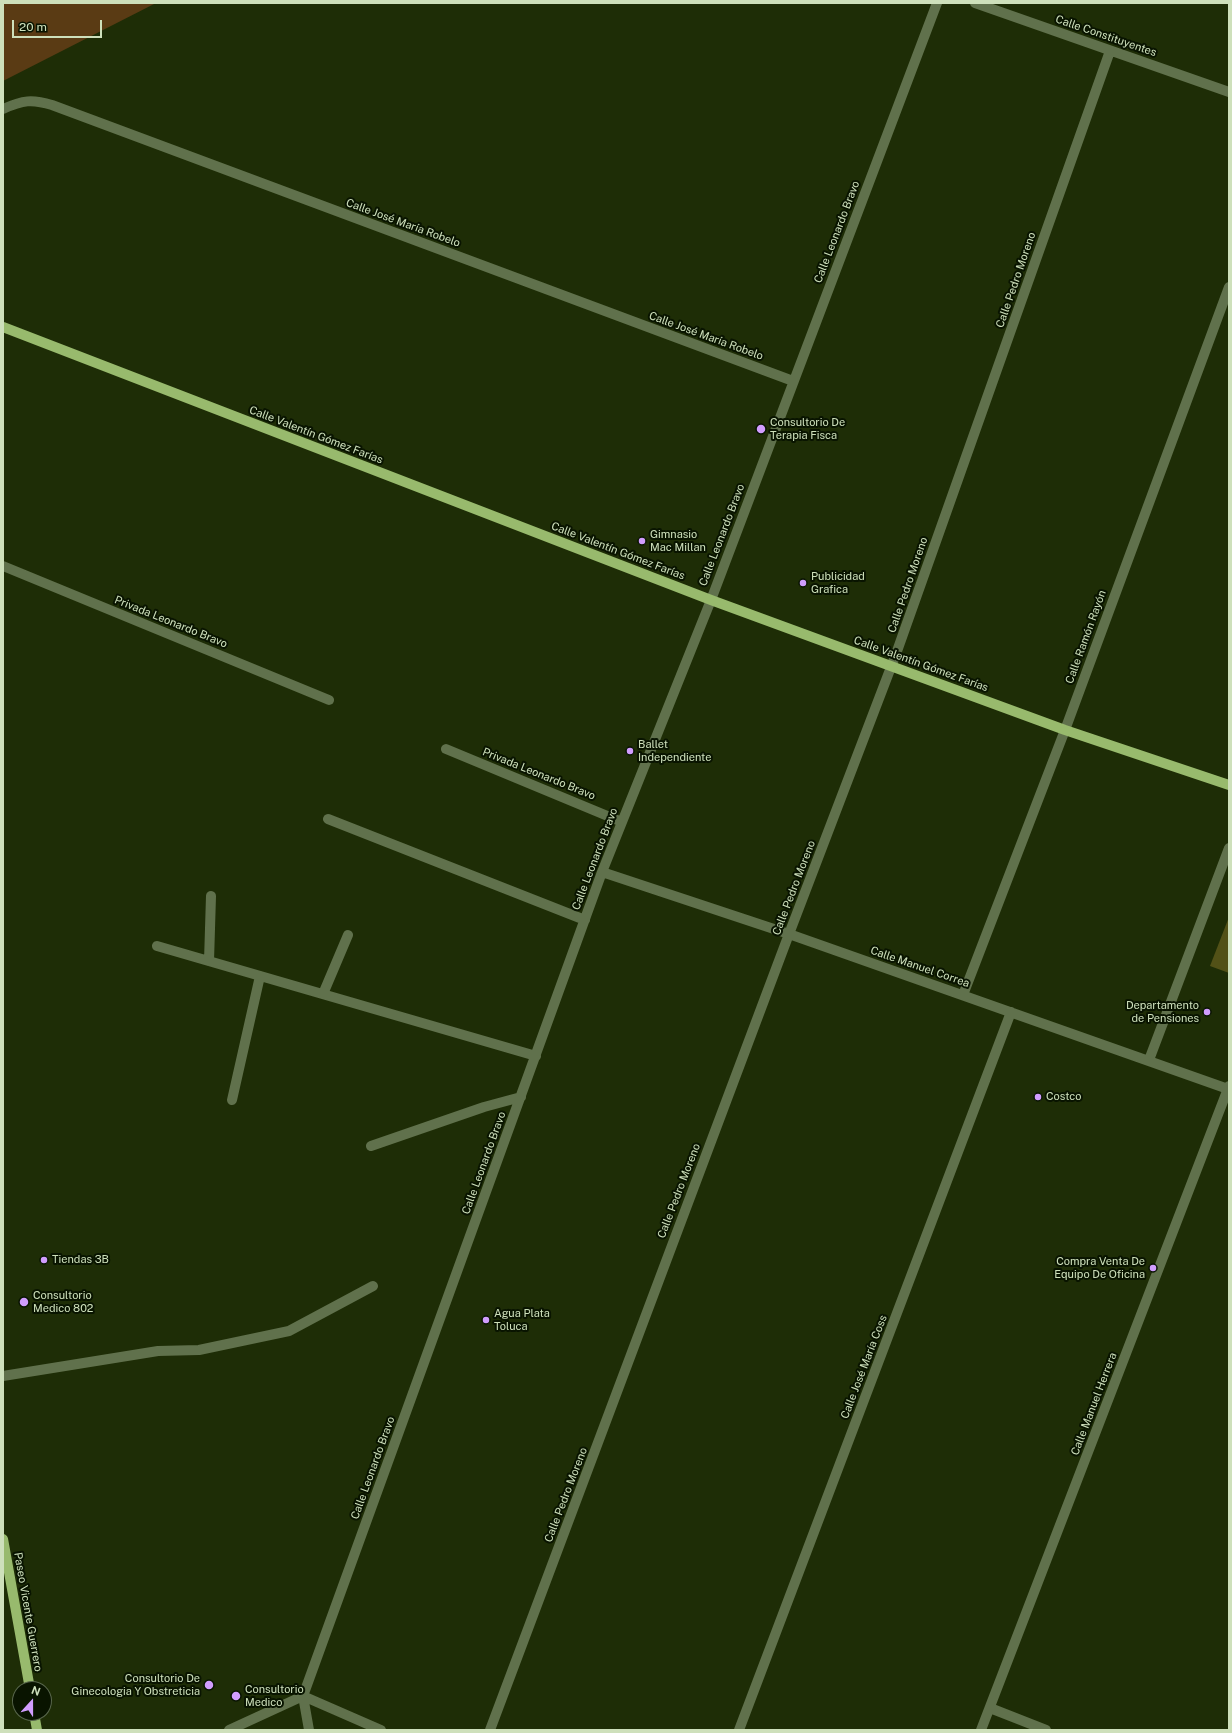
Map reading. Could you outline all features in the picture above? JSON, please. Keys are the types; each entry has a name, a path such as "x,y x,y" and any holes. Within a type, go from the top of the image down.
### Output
{"main road":[{"name":"Calle Valentín Gómez Farías","path":"3,327 711,600 1065,730 1229,786"},
{"name":"Paseo Vicente Guerrero","path":"3,1539 29,1681"}],"street":[{"name":"Calle Leonardo Bravo","path":"303,1696 602,872 711,600 937,3"},
{"name":"Calle Constituyentes","path":"975,3 1229,92"},
{"name":"Calle Pedro Moreno","path":"490,1730 788,934 891,667 1110,51"},
{"name":"Calle José María Robelo","path":"3,108 20,101 36,100 52,105 793,382"},
{"name":"Calle Ramón Rayón","path":"963,995 1065,730 1229,287"},
{"name":"Privada Leonardo Bravo","path":"3,566 329,700"},
{"name":"Privada Leonardo Bravo","path":"446,749 622,822"},
{"path":"328,819 585,920"},
{"path":"1149,1060 1229,848"},
{"name":"Calle Manuel Correa","path":"602,872 788,934 1228,1088"},
{"path":"209,961 211,896"},
{"path":"323,994 348,935"},
{"path":"157,946 536,1056"},
{"path":"232,1100 260,976"},
{"name":"Calle José María Coss","path":"739,1730 1011,1012"},
{"name":"Calle Manuel Herrera","path":"981,1730 1228,1088"},
{"path":"371,1146 484,1107 521,1097"},
{"path":"3,1376 158,1350 199,1350 289,1331 373,1286"},
{"path":"229,1730 303,1696 381,1730"},
{"path":"303,1696 309,1730"},
{"path":"990,1708 1046,1730"}],"shaded area":[{"path":"3,3 156,3 3,81"}],"building":[{"path":"1229,917 1229,973 1210,966"}],"place":[{"name":"Consultorio De Terapia Fisca","path":"761,429"},
{"name":"Gimnasio Mac Millan","path":"642,541"},
{"name":"Publicidad Grafica","path":"803,583"},
{"name":"Ballet Independiente","path":"630,751"},
{"name":"Departamento de Pensiones","path":"1207,1012"},
{"name":"Costco","path":"1038,1097"},
{"name":"Tiendas 3B","path":"44,1260"},
{"name":"Compra Venta De Equipo De Oficina","path":"1153,1268"},
{"name":"Consultorio Medico 802","path":"24,1302"},
{"name":"Agua Plata Toluca","path":"486,1320"},
{"name":"Consultorio De Ginecologia Y Obstreticia","path":"209,1685"},
{"name":"Consultorio Medico","path":"236,1696"}]}
